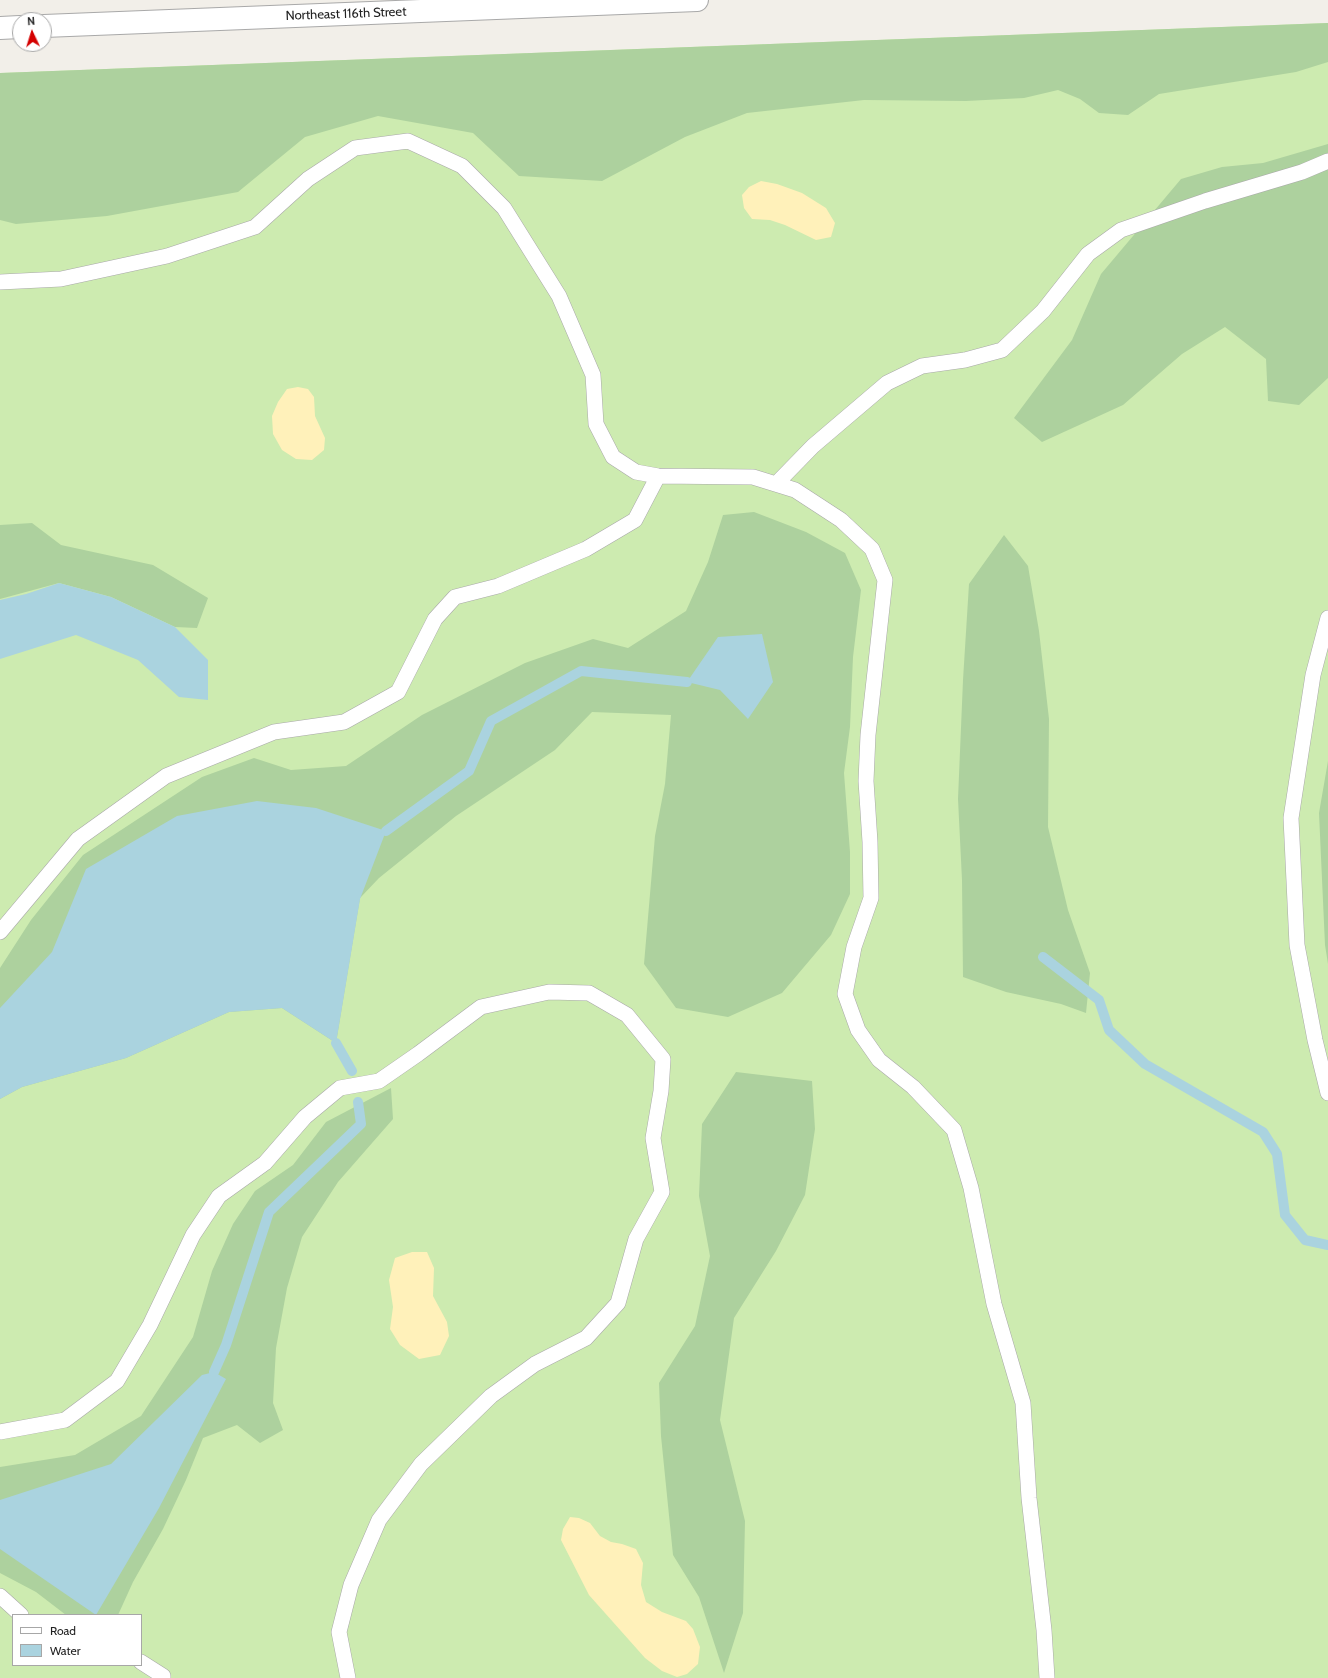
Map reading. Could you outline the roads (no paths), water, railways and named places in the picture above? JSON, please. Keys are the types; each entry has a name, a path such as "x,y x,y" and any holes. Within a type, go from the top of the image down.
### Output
{"street":[{"name":"Northeast 116th Street","path":"52,26 610,2 697,0"},
{"path":"0,28 12,27"}],"lane":[{"path":"0,282 61,279 167,256 255,227 308,179 355,148 408,141 462,166 504,208 559,296 593,375 596,424 613,457 636,472 658,476 753,476 796,490 841,520 872,549 885,580 869,727 866,781 870,842 871,898 854,947 845,994 858,1030 879,1060 913,1087 954,1130 971,1188 994,1304 1023,1403 1029,1498 1044,1630 1047,1678"},
{"path":"776,484 813,446 887,383 922,366 966,360 1002,350 1043,311 1088,254 1121,230 1205,201 1302,172 1328,161"},
{"path":"0,932 78,839 166,776 274,732 344,722 398,692 435,619 455,597 498,586 586,549 635,520 658,476"},
{"path":"1328,618 1313,675 1291,818 1297,945 1315,1040 1328,1093"},
{"path":"0,1432 64,1420 116,1381 150,1325 193,1235 219,1196 265,1164 304,1117 340,1088 379,1081 481,1007 549,992 589,993 627,1016 663,1059 661,1091 653,1138 662,1192 636,1239 618,1302 586,1338 535,1364 491,1396 422,1464 379,1520 351,1585 339,1632 348,1678"},
{"path":"0,1596 20,1614"},
{"path":"142,1663 163,1676 163,1678"}],"water":[{"path":"59,583 111,597 175,627 208,660 208,700 179,697 138,660 76,635 0,659 0,600 26,594"},
{"path":"762,634 773,682 748,719 720,690 687,682 718,637"},
{"path":"257,801 316,808 386,831 360,899 336,1043 282,1008 229,1012 126,1058 22,1087 0,1099 0,1008 52,952 86,869 177,816"},
{"path":"214,1372 226,1379 159,1508 97,1614 0,1549 0,1500 111,1464 202,1375"}],"waterway":[{"path":"386,831 469,771 491,721 581,671 687,682"},
{"path":"1043,957 1099,1000 1109,1030 1145,1064 1263,1132 1277,1154 1285,1215 1305,1240 1328,1245"},
{"path":"336,1043 352,1071"},
{"path":"214,1372 226,1345 269,1212 361,1124 358,1102"}]}
